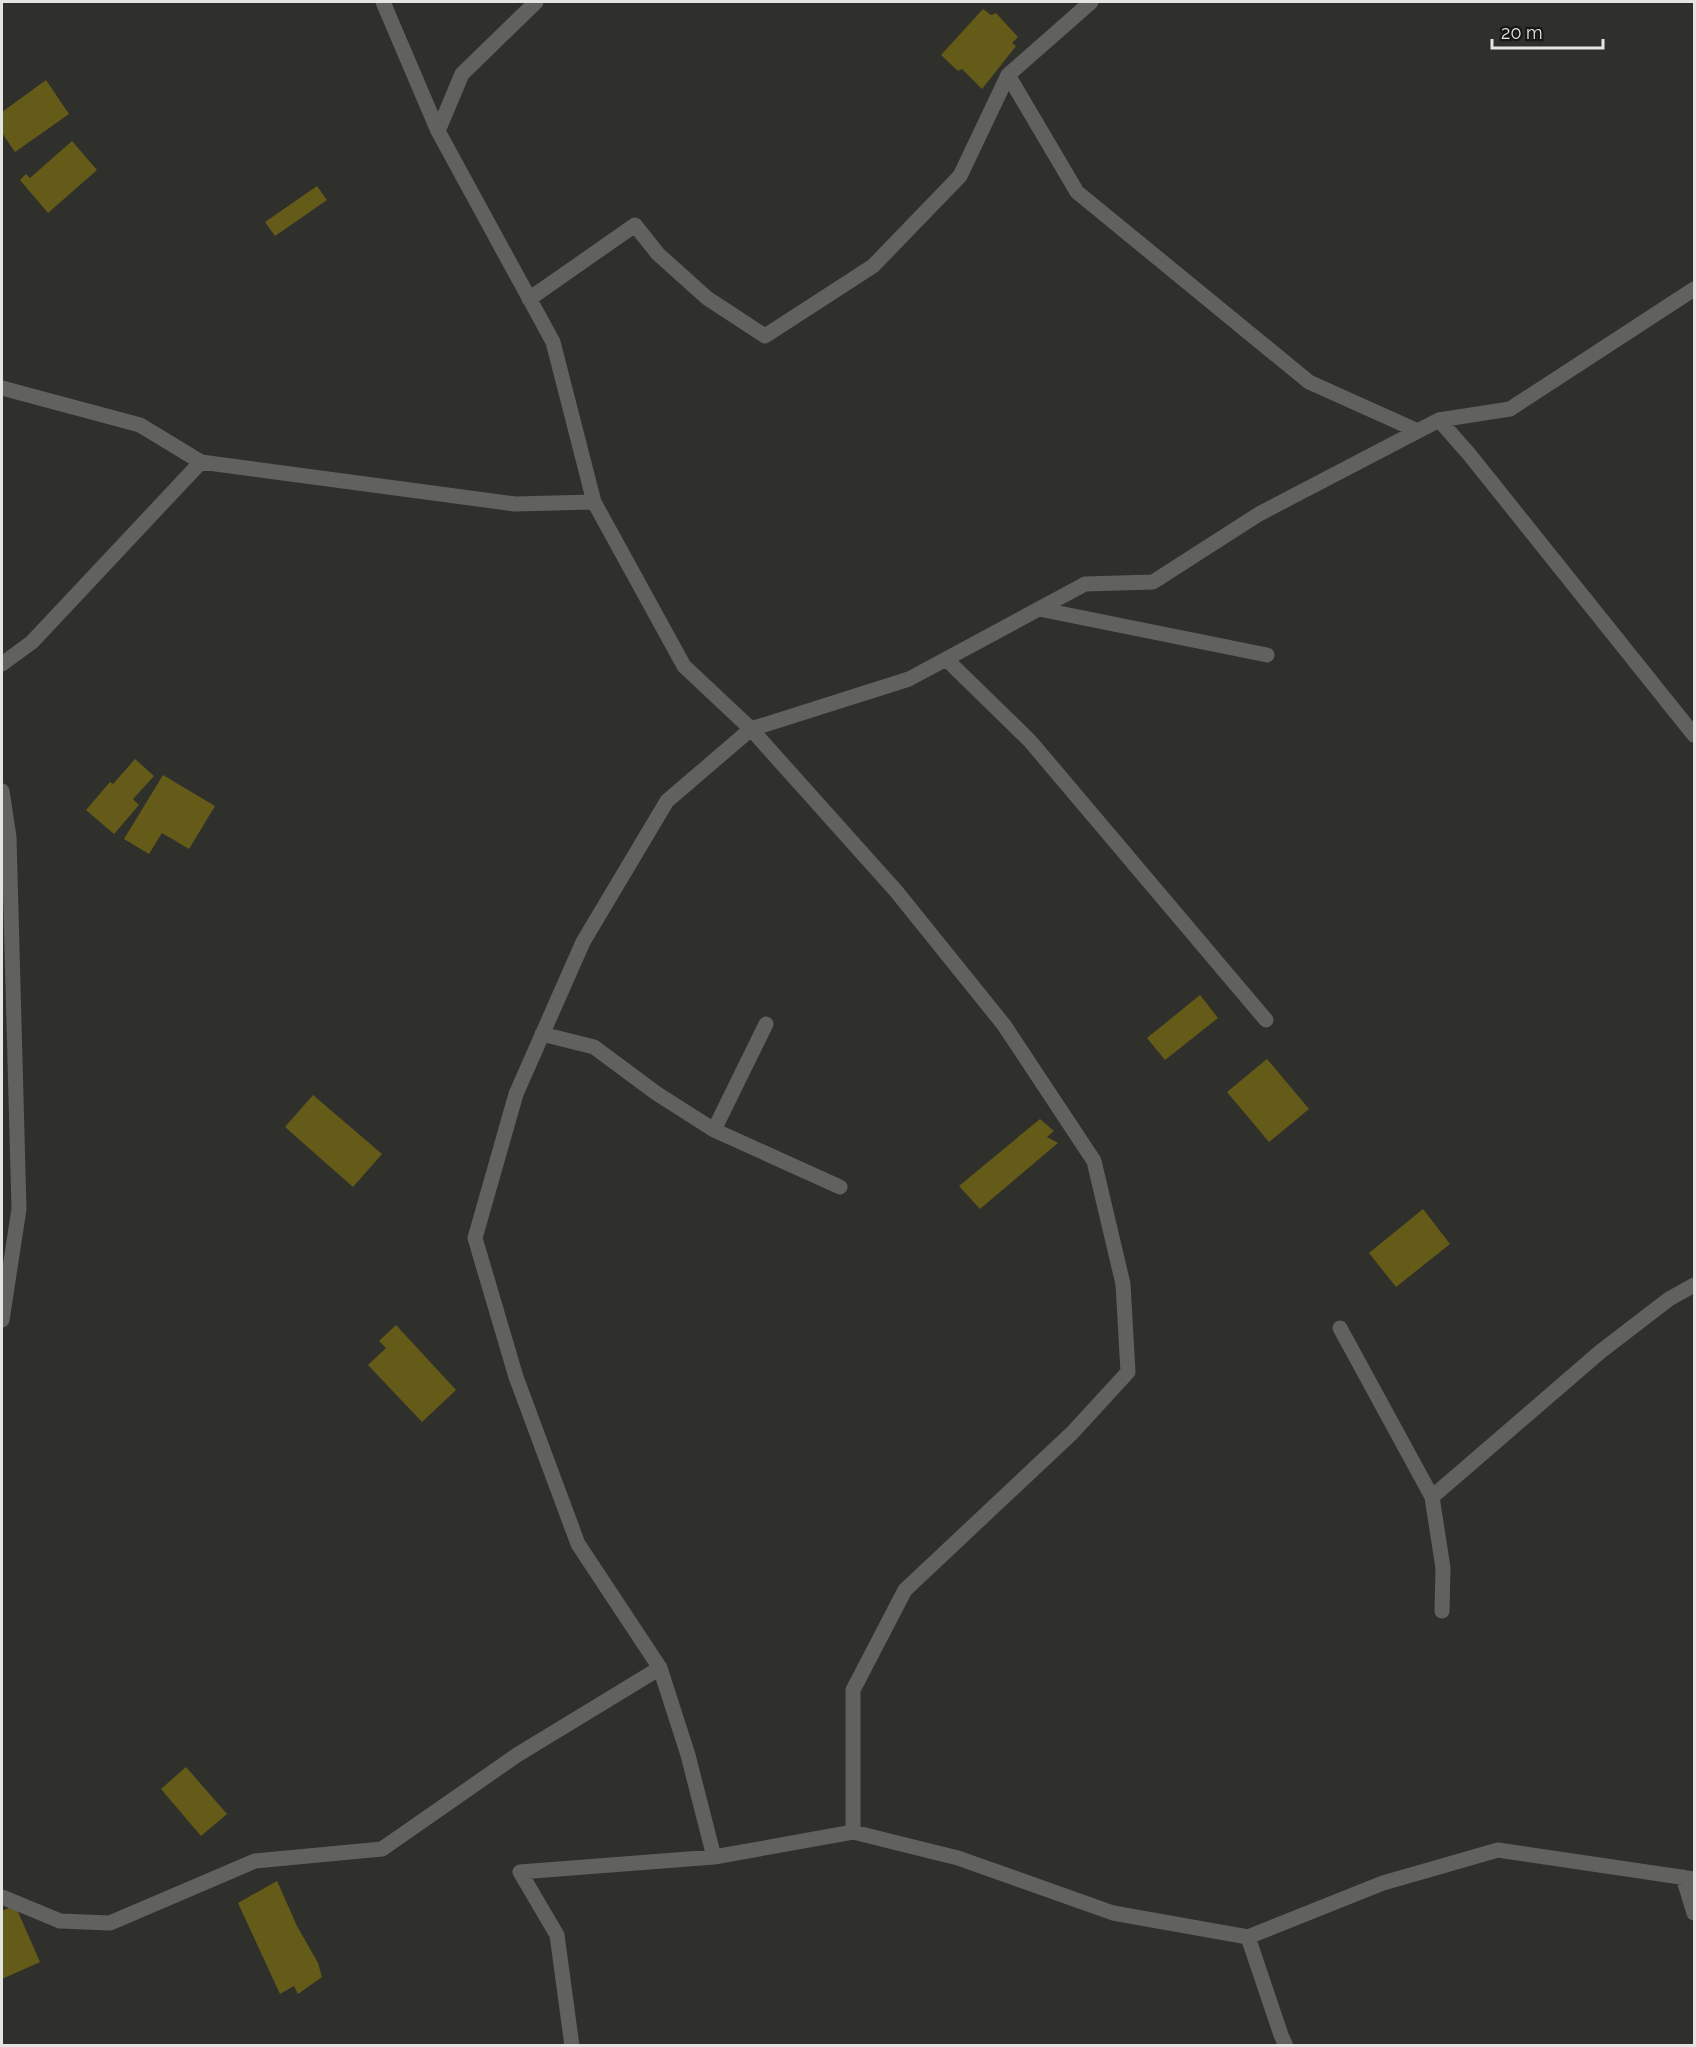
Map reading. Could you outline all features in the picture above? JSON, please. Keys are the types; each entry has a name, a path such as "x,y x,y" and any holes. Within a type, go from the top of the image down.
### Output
{"street":[{"path":"383,2 438,131 553,342 594,502 684,666 751,729 896,891 1011,1035 1094,1161 1123,1284 1128,1372 1072,1433 905,1590 854,1690 853,1832"},
{"path":"438,131 462,74 536,2"},
{"path":"529,299 635,225 658,254 707,298 765,336 873,266 960,176 1008,75 1091,2"},
{"path":"1008,75 1077,192 1309,382 1418,431"},
{"path":"714,1857 688,1755 660,1668 578,1544 516,1377 475,1238 516,1094 583,942 667,801 751,729 909,679 1085,584 1153,582 1259,514 1439,420 1510,409 1695,289"},
{"path":"2,388 140,425 201,462 515,504 594,502"},
{"path":"1439,420 1469,454 1695,735"},
{"path":"2,664 32,642 201,462"},
{"path":"1039,609 1267,655"},
{"path":"946,659 1029,741 1266,1020"},
{"path":"2,791 9,837 19,1209 2,1320"},
{"path":"714,1130 766,1024"},
{"path":"542,1035 594,1047 656,1093 714,1130 840,1187"},
{"path":"1432,1497 1600,1352 1669,1299 1695,1285"},
{"path":"1340,1328 1432,1497 1443,1568 1442,1611"},
{"path":"2,1897 60,1921 110,1923 255,1861 382,1849 517,1755 660,1668"},
{"path":"572,2046 557,1935 520,1872 714,1857 853,1832 958,1858 1113,1913 1248,1937 1383,1882 1498,1850 1689,1878 1695,1913"},
{"path":"1248,1937 1286,2046"}],"building":[{"path":"983,9 991,15 996,13 1018,37 1012,43 1016,46 982,89 962,69 958,71 941,55"},
{"path":"46,80 69,114 15,152 2,133 2,112"},
{"path":"72,141 97,170 48,213 20,180 26,174 30,178"},
{"path":"317,186 327,200 275,236 265,222"},
{"path":"135,759 154,776 133,799 139,805 114,834 86,810 110,782 113,784"},
{"path":"163,775 215,806 189,849 162,833 149,854 124,839"},
{"path":"1200,995 1218,1018 1165,1060 1147,1038"},
{"path":"1267,1059 1309,1109 1269,1142 1227,1092"},
{"path":"313,1095 382,1154 353,1187 285,1127"},
{"path":"1040,1119 1054,1131 1047,1137 1058,1143 980,1209 959,1186"},
{"path":"1423,1209 1450,1244 1396,1287 1369,1253"},
{"path":"396,1325 456,1390 422,1422 368,1365 386,1348 379,1341"},
{"path":"186,1767 227,1814 201,1836 161,1789"},
{"path":"277,1881 297,1926 318,1963 322,1977 298,1994 294,1986 280,1994 238,1903"},
{"path":"15,1905 40,1962 2,1979 2,1911"}]}
